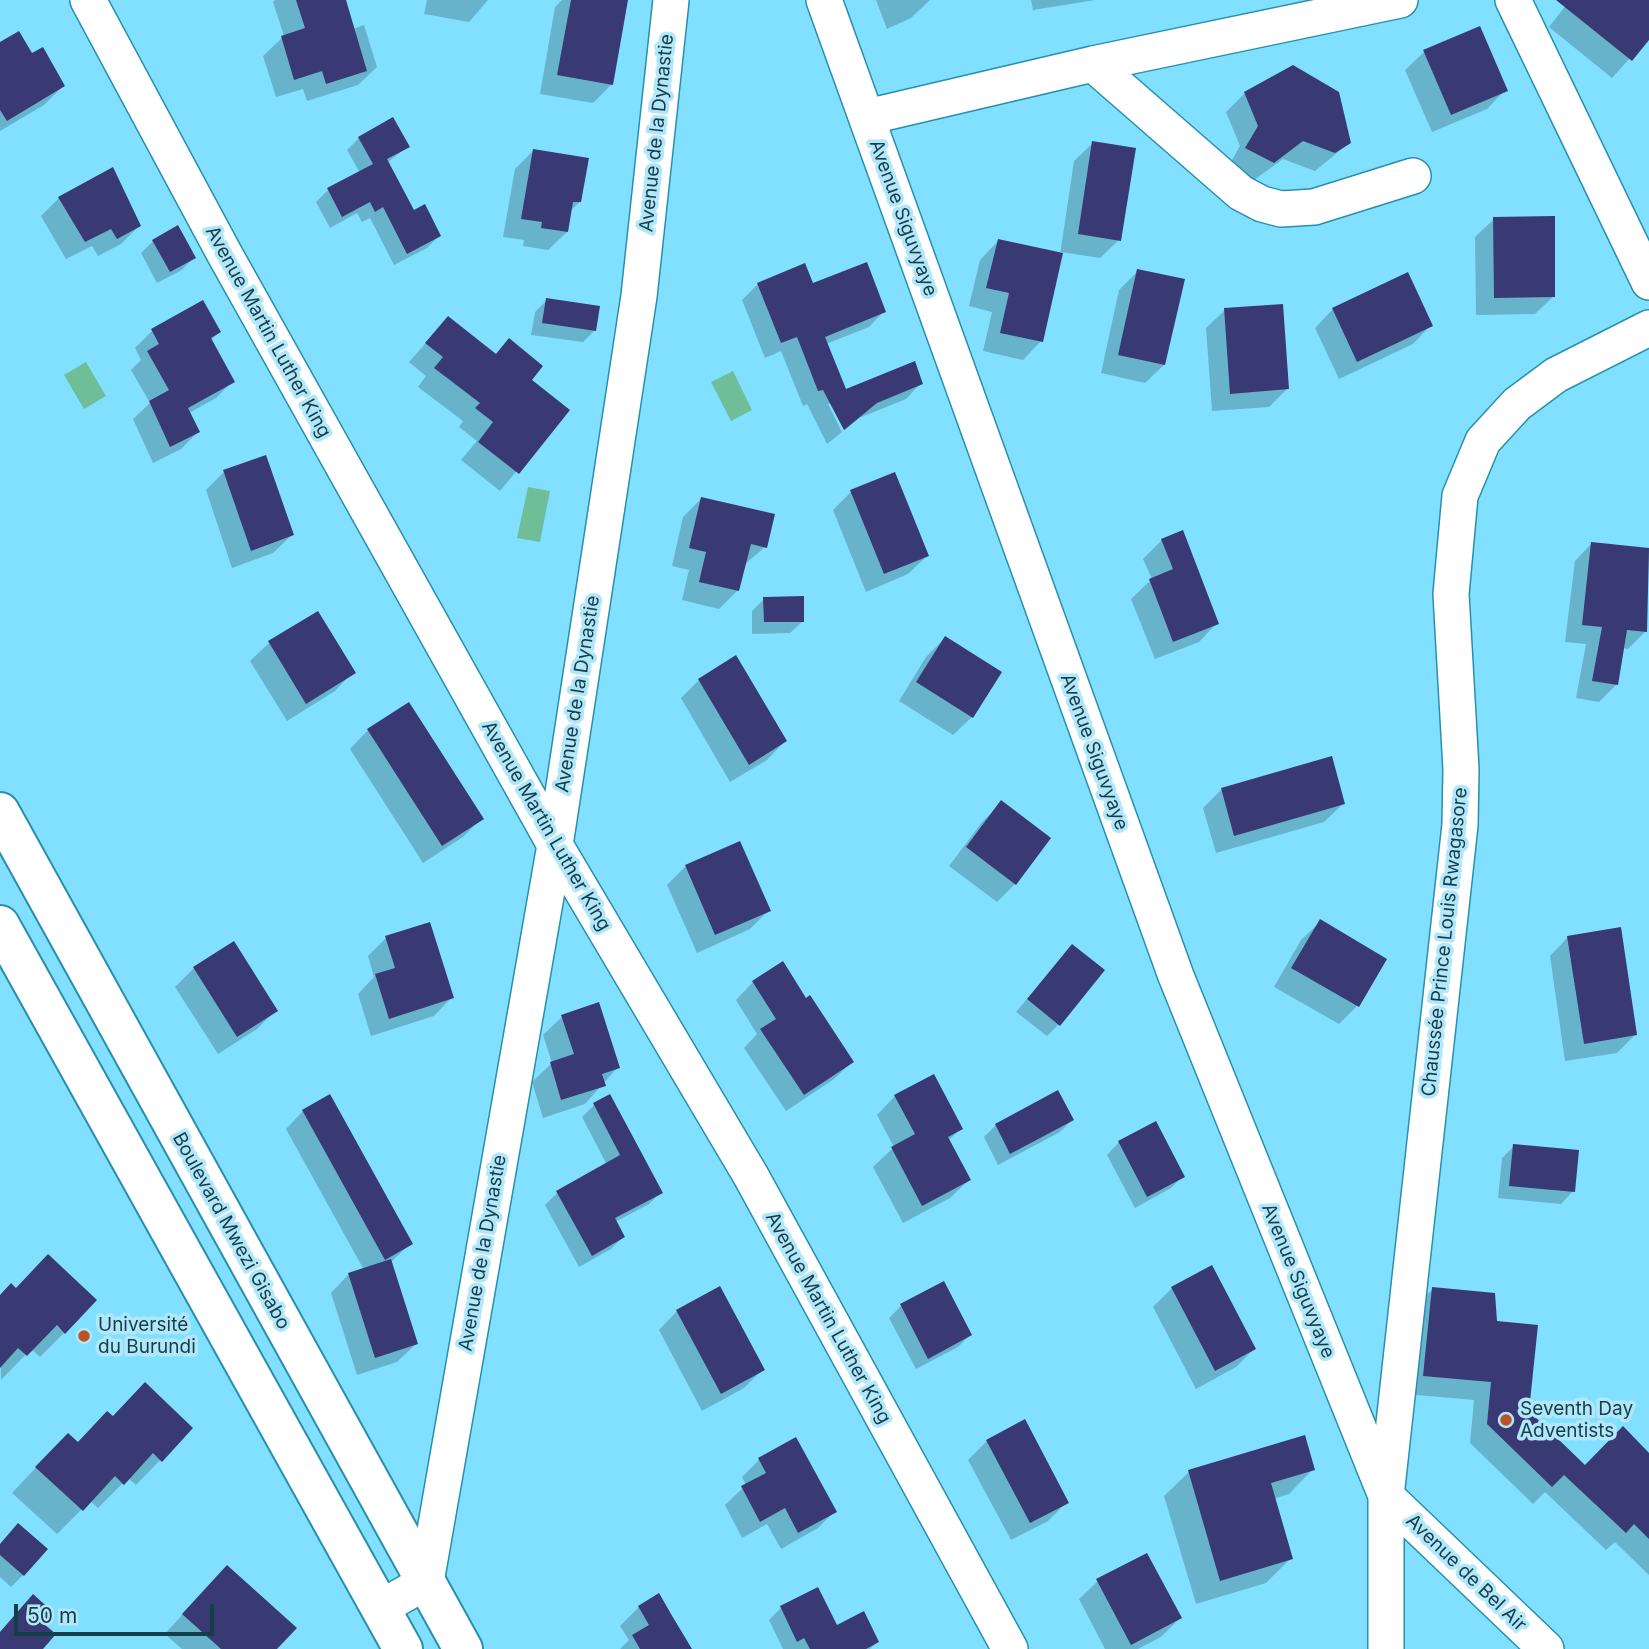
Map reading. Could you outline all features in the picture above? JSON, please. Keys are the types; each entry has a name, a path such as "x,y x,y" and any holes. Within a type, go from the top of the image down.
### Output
{"main road":[{"name":"Boulevard Mwezi Gisabo","path":"0,812 463,1649"},
{"path":"0,925 403,1649"},
{"path":"20,960 69,938"}],"street":[{"name":"Avenue Martin Luther King","path":"88,0 224,253 555,845 751,1176 1010,1649"},
{"name":"Avenue de la Dynastie","path":"426,1582 555,845 639,296 671,0"},
{"name":"Avenue Siguvyaye","path":"824,0 1176,976 1386,1496"},
{"path":"867,117 1093,64 1400,0"},
{"path":"1513,0 1649,282"},
{"path":"1093,64 1241,192 1262,204 1281,209 1314,207 1413,176"},
{"name":"Chaussée Prince Louis Rwagasore","path":"1385,1649 1386,1496 1460,825 1461,769 1451,594 1460,496 1483,441 1517,404 1556,375 1649,328"},
{"name":"Avenue de Bel Air","path":"1386,1496 1546,1649"},
{"path":"380,1608 426,1582"}],"shaded area":[{"path":"86,362 106,396 84,409 64,375"},
{"path":"733,371 752,410 731,421 711,382"},
{"path":"528,487 550,491 540,542 517,538"}],"building":[{"path":"296,0 346,0 367,71 326,84 322,71 294,80 281,36 305,28"},
{"path":"571,0 628,0 613,85 557,75"},
{"path":"1556,0 1649,0 1649,40 1632,61"},
{"path":"1480,26 1508,91 1451,115 1423,50"},
{"path":"19,31 32,53 43,47 65,86 7,121 0,110 0,42"},
{"path":"1293,65 1339,92 1351,143 1335,153 1303,141 1274,163 1245,148 1258,126 1244,92"},
{"path":"393,117 410,147 387,159 414,210 425,204 441,236 407,254 383,207 375,212 370,202 342,217 327,188 373,164 358,137"},
{"path":"1092,141 1136,148 1121,241 1078,234"},
{"path":"533,149 589,158 581,202 573,202 568,232 541,228 542,222 521,219"},
{"path":"113,167 141,226 117,239 111,229 85,242 58,197"},
{"path":"1555,216 1555,297 1494,298 1493,217"},
{"path":"178,225 196,258 170,272 152,240"},
{"path":"998,239 1063,253 1043,342 1000,333 1009,293 986,288"},
{"path":"867,262 886,312 825,337 846,389 915,361 923,384 877,403 844,430 823,390 818,391 797,337 781,343 757,283 805,263 813,283"},
{"path":"1137,269 1185,279 1165,365 1118,355"},
{"path":"1408,272 1433,326 1357,362 1332,308"},
{"path":"546,298 600,306 596,331 542,323"},
{"path":"203,300 221,332 211,338 235,382 188,408 200,432 170,447 149,401 169,390 147,351 159,344 151,329"},
{"path":"1283,304 1289,389 1230,394 1224,308"},
{"path":"448,316 496,354 509,338 543,366 532,380 570,410 519,474 478,442 493,422 475,408 480,403 434,368 443,357 425,343"},
{"path":"266,455 294,535 251,551 223,470"},
{"path":"895,472 929,556 884,574 850,490"},
{"path":"701,497 775,514 767,548 751,544 739,591 699,582 706,552 689,548"},
{"path":"1183,530 1219,624 1173,642 1149,579 1173,569 1161,539"},
{"path":"1591,542 1649,548 1647,632 1627,630 1618,685 1592,681 1602,627 1582,625"},
{"path":"804,596 804,622 764,622 763,597"},
{"path":"318,611 356,673 306,704 268,641"},
{"path":"945,636 1002,672 973,718 916,682"},
{"path":"736,655 787,741 749,765 698,679"},
{"path":"409,702 484,819 442,846 367,729"},
{"path":"1332,756 1345,804 1234,836 1221,788"},
{"path":"1001,800 1051,838 1016,885 966,847"},
{"path":"740,841 771,911 715,935 685,865"},
{"path":"1320,919 1387,959 1359,1007 1291,968"},
{"path":"430,922 454,998 389,1019 375,974 395,968 385,936"},
{"path":"1621,927 1637,1035 1584,1044 1567,936"},
{"path":"234,941 278,1011 237,1037 193,967"},
{"path":"1072,944 1105,970 1060,1026 1027,999"},
{"path":"783,961 806,998 810,995 854,1062 804,1095 760,1029 776,1019 752,981"},
{"path":"599,1002 620,1068 602,1074 606,1086 561,1100 550,1062 574,1054 561,1015"},
{"path":"934,1074 963,1129 948,1137 971,1180 922,1206 891,1147 915,1134 894,1095"},
{"path":"1058,1090 1074,1120 1010,1154 995,1124"},
{"path":"330,1094 413,1244 385,1260 302,1110"},
{"path":"610,1094 663,1193 615,1218 625,1237 592,1256 556,1191 620,1155 593,1103"},
{"path":"1156,1121 1185,1177 1147,1197 1118,1141"},
{"path":"1513,1144 1579,1150 1575,1192 1509,1186"},
{"path":"48,1254 97,1300 65,1334 57,1325 27,1356 18,1348 0,1368 0,1295 11,1283 16,1288"},
{"path":"391,1259 418,1344 375,1358 348,1273"},
{"path":"1212,1265 1256,1349 1215,1371 1171,1287"},
{"path":"944,1281 972,1335 928,1359 900,1304"},
{"path":"720,1286 765,1370 721,1394 676,1310"},
{"path":"1432,1287 1495,1293 1497,1321 1538,1325 1529,1411 1585,1465 1623,1426 1649,1453 1649,1539 1634,1524 1626,1533 1564,1475 1552,1487 1487,1424 1491,1382 1423,1376"},
{"path":"145,1382 193,1428 162,1462 153,1453 124,1485 115,1476 83,1511 35,1467 68,1433 78,1442 107,1411 113,1416"},
{"path":"1025,1419 1069,1503 1030,1523 986,1440"},
{"path":"1305,1435 1315,1470 1271,1483 1293,1559 1220,1581 1188,1470"},
{"path":"796,1437 837,1512 798,1533 785,1508 760,1522 741,1486 766,1473 758,1458"},
{"path":"18,1523 48,1549 24,1576 0,1555 0,1544"},
{"path":"1147,1553 1182,1618 1131,1645 1096,1579"},
{"path":"227,1565 297,1628 277,1649 221,1649 182,1614"},
{"path":"818,1587 837,1625 864,1611 879,1642 866,1649 810,1649 804,1638 797,1642 780,1606"},
{"path":"659,1593 692,1649 640,1649 632,1635 649,1625 638,1606"},
{"path":"33,1594 54,1613 44,1624 56,1634 43,1649 0,1649 0,1632"}],"place":[{"name":"Université du Burundi","path":"84,1336"},
{"name":"Seventh Day Adventists","path":"1506,1420"}]}
